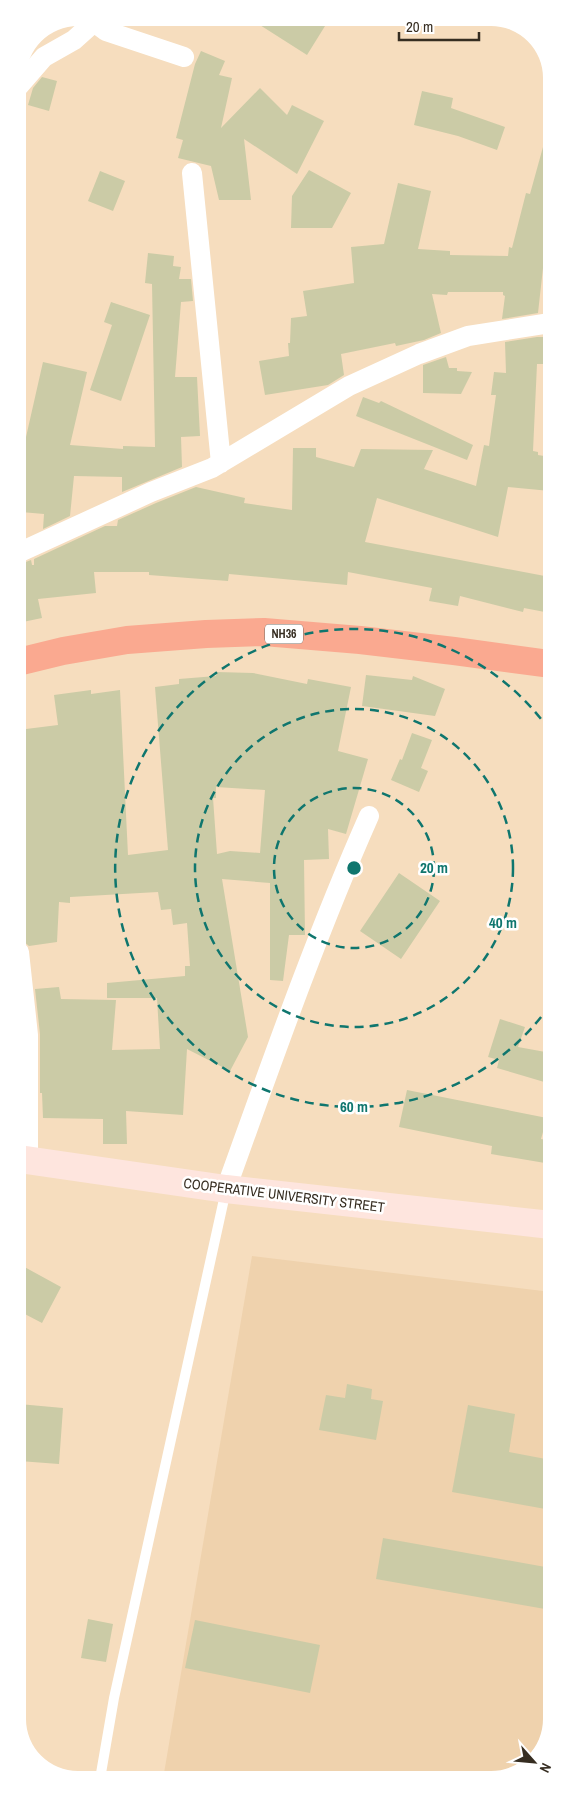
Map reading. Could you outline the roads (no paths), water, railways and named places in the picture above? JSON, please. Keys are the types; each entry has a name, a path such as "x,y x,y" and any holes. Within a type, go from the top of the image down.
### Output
{"highway":[{"name":"NH36","path":"26,660 63,651 127,640 264,632 407,645 543,663"}],"street":[{"path":"26,78 44,57 74,40 87,26"},
{"path":"100,26 106,31 184,57"},
{"path":"192,173 221,463"},
{"path":"26,549 151,492 212,468 349,386 419,354 468,336 543,324"},
{"path":"226,1189 280,1040 369,816"},
{"path":"26,1017 28,1035 26,1085"},
{"name":"COOPERATIVE UNIVERSITY STREET","path":"26,1159 226,1189 543,1224"}],"lane":[{"path":"101,1771 114,1698 226,1189"}]}
